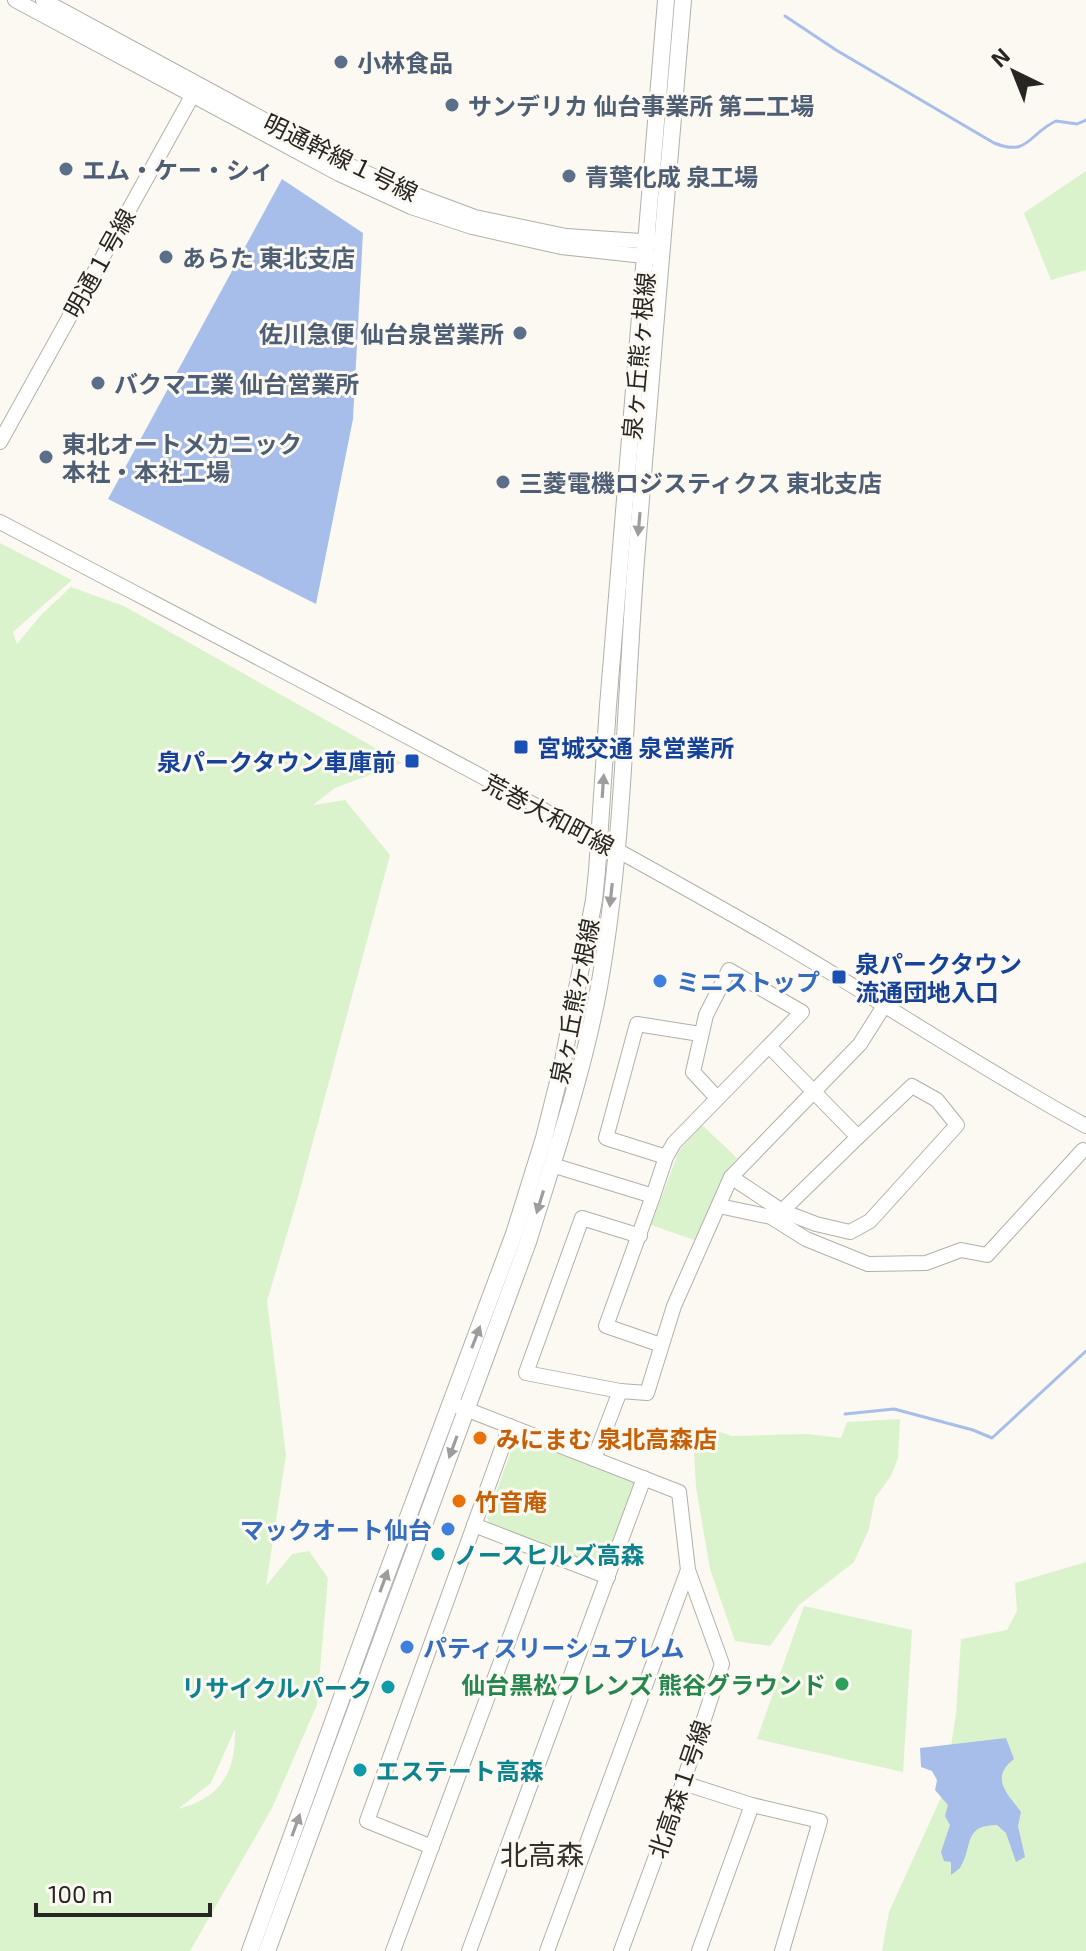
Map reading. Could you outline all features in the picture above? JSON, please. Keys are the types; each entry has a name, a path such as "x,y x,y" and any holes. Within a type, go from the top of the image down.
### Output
{"main road":[{"name":"泉ヶ丘熊ヶ根線","path":"267,1951 528,1242 580,1069 598,988 616,850 636,562 666,0"},
{"name":"泉ヶ丘熊ヶ根線","path":"250,1951 514,1234 544,1138 562,1066 594,900 608,706 654,250 683,0"}],"street":[{"path":"15,0 195,90"},
{"path":"43,0 339,174 411,207 472,227 561,247 654,250"},
{"name":"明通１号線","path":"0,442 195,90"},
{"name":"荒巻大和町線","path":"0,522 600,841 756,928 1010,1085 1086,1126"},
{"path":"661,1345 606,1326 666,1157 674,1143 802,1012 729,970 706,1015 693,1072 717,1098"},
{"path":"640,1236 582,1218 526,1373 620,1391 647,1393 674,1306 731,1177 860,1044 884,1006"},
{"path":"666,1157 606,1138 637,1024 700,1034"},
{"path":"770,1047 858,1137"},
{"path":"731,1177 782,1211 850,1232 870,1221 957,1125 937,1100 912,1086 782,1211"},
{"path":"719,1206 771,1217 806,1239 868,1264 926,1263 961,1250 987,1255 1083,1150"},
{"path":"552,1165 653,1196"},
{"path":"594,1459 620,1391"},
{"name":"北高森１号線","path":"450,1403 679,1492 688,1570 722,1664 683,1783 621,1951"},
{"path":"432,1847 367,1821 510,1426"},
{"path":"469,1951 644,1478"},
{"path":"474,1525 608,1577"},
{"path":"393,1951 542,1551"},
{"path":"547,1951 688,1570"},
{"path":"683,1783 752,1805 820,1821 782,1951"},
{"path":"699,1951 752,1805"}],"green space":[{"path":"1086,171 1086,270 1051,280 1024,213"},
{"path":"0,543 72,580 13,632 17,644 41,615 71,587 124,606 402,763 335,788 313,805 345,800 390,855 267,1301 286,1455 266,1586 292,1554 309,1551 328,1578 317,1705 272,1808 190,1951 0,1951","holes":["235,1729 233,1758 223,1781 205,1798 178,1809 211,1783"]},
{"path":"702,1125 737,1158 727,1171 697,1241 651,1225 679,1151"},
{"path":"900,1419 898,1458 891,1476 875,1498 869,1529 854,1562 799,1605 770,1646 735,1641 710,1569 696,1487 693,1434 703,1426 732,1436 807,1434 841,1438 847,1422"},
{"path":"522,1438 633,1478 637,1486 611,1558 597,1563 491,1525 487,1518 514,1443"},
{"path":"1086,1562 1086,1951 882,1951 889,1912 944,1791 956,1714 961,1639 1007,1630 1017,1611 1015,1583"},
{"name":"仙台黒松フレンズ 熊谷グラウンド","path":"804,1606 912,1630 903,1772 757,1739"}],"water":[{"path":"282,179 363,233 353,419 316,604 108,499"},
{"path":"1006,1738 1014,1759 1003,1773 1003,1786 1021,1812 1018,1826 1025,1857 1016,1862 1006,1833 997,1825 986,1826 974,1833 961,1866 951,1875 951,1862 944,1861 941,1852 950,1825 945,1816 948,1805 935,1790 937,1780 932,1771 921,1767 920,1748"}],"waterway":[{"path":"785,16 836,50 994,143 1006,147 1022,146 1056,121 1077,124 1086,120"},
{"path":"845,1414 894,1409 992,1438 1086,1351"}],"place":[{"name":"小林食品","path":"341,62"},
{"name":"サンデリカ 仙台事業所 第二工場","path":"452,105"},
{"name":"エム・ケー・シィ","path":"66,169"},
{"name":"青葉化成 泉工場","path":"569,176"},
{"name":"あらた 東北支店","path":"166,257"},
{"name":"佐川急便 仙台泉営業所","path":"520,333"},
{"name":"バクマ工業 仙台営業所","path":"98,383"},
{"name":"東北オートメカニック 本社・本社工場","path":"46,457"},
{"name":"三菱電機ロジスティクス 東北支店","path":"503,482"},
{"name":"宮城交通 泉営業所","path":"521,747"},
{"name":"泉パークタウン車庫前","path":"412,761"},
{"name":"泉パークタウン 流通団地入口","path":"839,977"},
{"name":"ミニストップ","path":"660,981"},
{"name":"みにまむ 泉北高森店","path":"480,1438"},
{"name":"竹音庵","path":"459,1501"},
{"name":"マックオート仙台","path":"448,1529"},
{"name":"ノースヒルズ高森","path":"438,1554"},
{"name":"パティスリーシュプレム","path":"407,1647"},
{"name":"仙台黒松フレンズ 熊谷グラウンド","path":"842,1684"},
{"name":"リサイクルパーク","path":"388,1687"},
{"name":"エステート高森","path":"360,1770"}],"district":[{"name":"北高森","path":"542,1854"}]}
